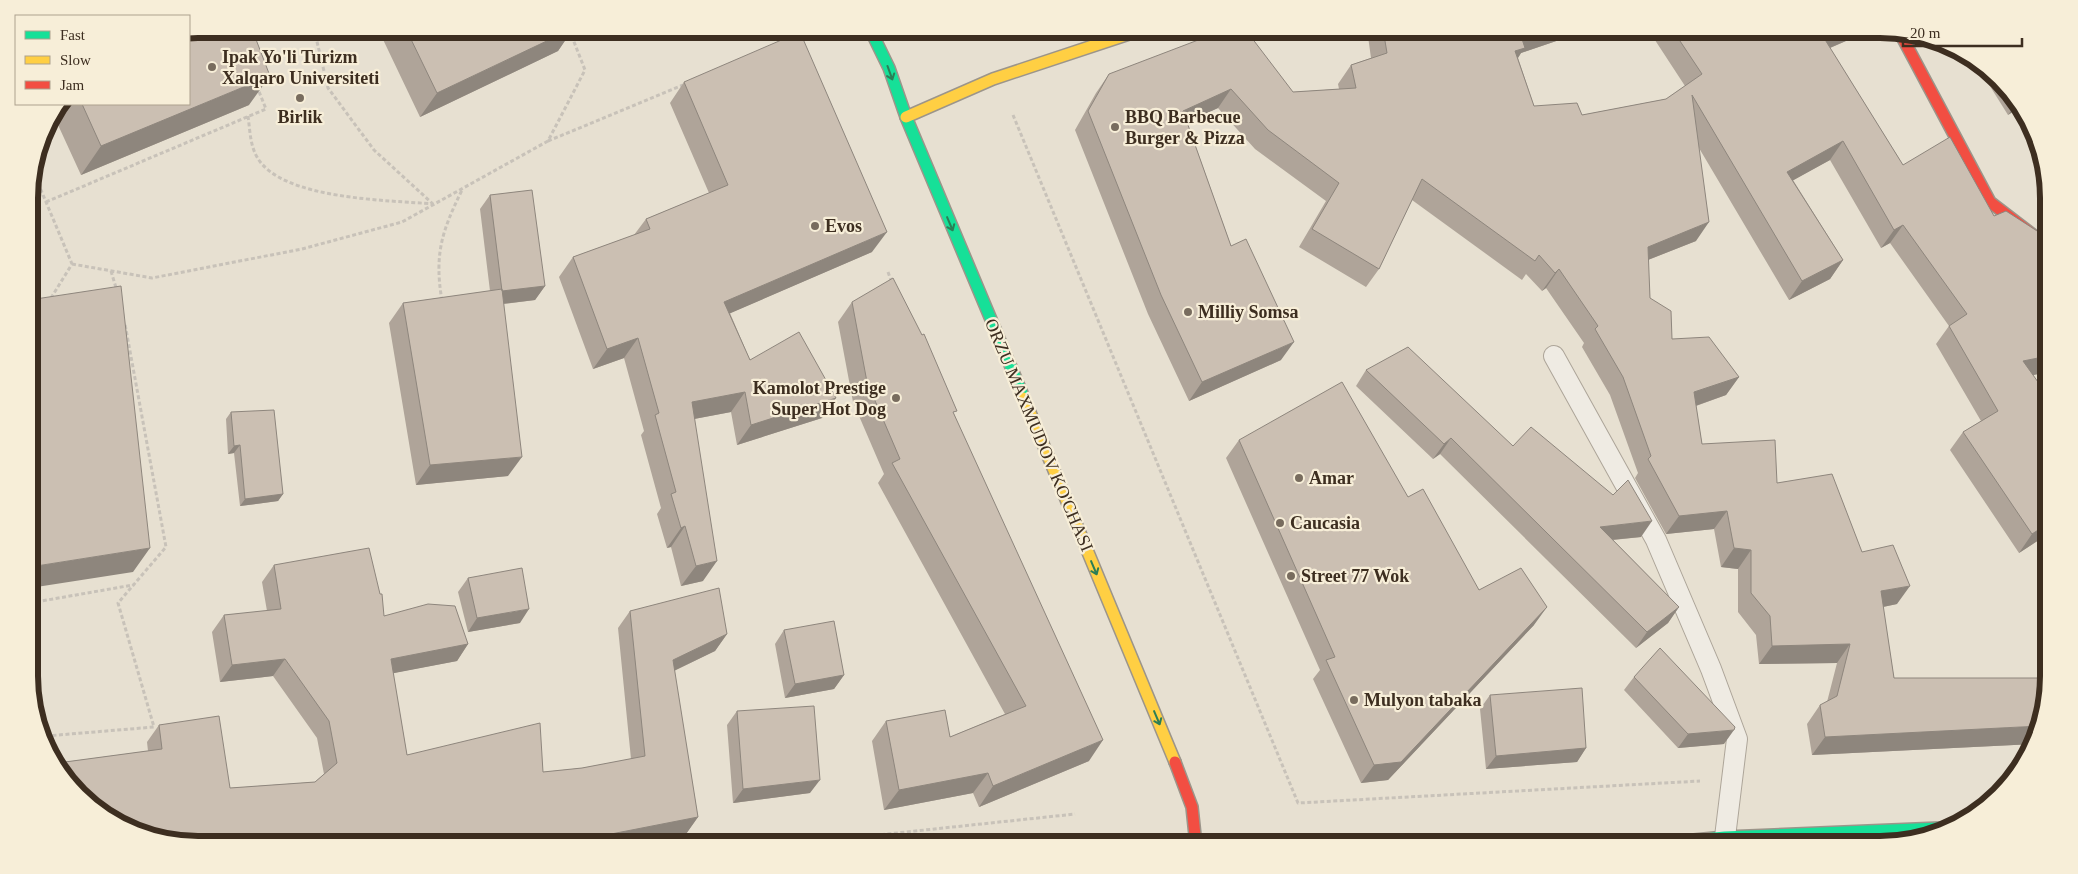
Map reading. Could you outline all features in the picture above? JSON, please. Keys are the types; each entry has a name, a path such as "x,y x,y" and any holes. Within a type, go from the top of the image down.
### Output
{"main road":[{"name":"ORZU MAXMUDOV KO'CHASI","path":"874,38 889,68 906,117 1172,756 1192,807 1195,836"},
{"path":"906,117 940,100 997,76 1104,38"},
{"path":"1903,39 1990,202 2039,239"},
{"path":"1749,836 1930,828"}],"lane":[{"path":"1554,356 1656,540 1711,669 1737,739 1725,836"}],"path":[{"path":"316,38 328,88 374,150 434,204"},
{"path":"548,141 585,70 573,38"},
{"path":"46,202 266,109 255,82"},
{"path":"72,264 152,278 302,249 402,222 548,141 690,82"},
{"path":"248,116 251,139 257,158 278,178 302,188 343,196 434,204"},
{"path":"1013,116 1298,803 1732,779"},
{"path":"38,184 72,264"},
{"path":"443,310 438,283 438,260 445,225 462,189"},
{"path":"48,304 72,264"},
{"path":"111,271 118,298"},
{"path":"888,272 892,285"},
{"path":"123,316 166,548 118,603 154,727"},
{"path":"38,602 134,585"},
{"path":"49,736 163,727"},
{"path":"868,836 1075,814"}],"building":[{"path":"190,38 255,38 270,76 101,146 82,105 190,105"},
{"path":"410,38 553,38 437,93"},
{"path":"786,38 803,38 887,232 724,302 750,360 799,332 836,398 751,425 745,392 692,402 717,561 696,566 685,526 681,528 671,494 676,492 655,415 659,413 638,338 607,349 573,257 650,229 646,219 728,185 684,82"},
{"path":"1203,38 1252,38 1293,92 1356,88 1351,65 1387,53 1384,38 1525,38 1522,39 1525,48 1515,51 1534,106 1577,103 1582,115 1666,99 1702,74 1678,38 1824,38 1903,165 1950,137 1994,216 2006,211 2040,233 2040,358 2023,361 2040,385 2040,529 2032,534 1963,432 1998,411 1949,326 1967,314 1903,225 1894,230 1843,141 1787,172 1843,260 1802,281 1692,95 1709,222 1648,247 1650,298 1671,311 1672,339 1709,337 1739,377 1694,392 1702,444 1775,440 1777,483 1832,474 1862,552 1893,545 1910,586 1881,591 1894,678 2040,678 2037,708 2032,726 1825,737 1820,705 1837,696 1850,644 1772,646 1770,616 1751,593 1751,550 1734,548 1727,511 1679,516 1648,459 1651,456 1623,377 1595,329 1598,326 1559,269 1555,273 1539,255 1535,261 1422,179 1379,269 1312,229 1339,183 1268,130 1231,89 1183,111 1231,246 1246,239 1294,342 1202,382 1161,295 1088,111 1109,74"},
{"path":"532,190 545,286 502,291 490,195"},
{"path":"893,278 922,335 924,334 957,411 953,412 1103,740 993,786 988,773 899,790 886,721 945,710 950,737 1026,706 892,463 900,459 867,382 852,302"},
{"path":"121,286 150,548 38,566 38,299"},
{"path":"502,289 522,457 430,465 403,303"},
{"path":"1408,347 1513,446 1531,427 1613,495 1628,480 1652,521 1600,527 1679,607 1647,632 1451,438 1444,444 1366,370"},
{"path":"1342,382 1408,497 1423,489 1479,590 1521,568 1547,607 1401,762 1374,765 1326,660 1335,657 1239,440"},
{"path":"274,410 283,494 245,499 240,445 234,446 231,412"},
{"path":"369,548 380,594 382,594 384,616 428,604 455,606 468,644 391,659 407,755 540,723 543,772 582,768 645,756 630,611 719,588 727,634 673,660 698,817 601,836 197,836 176,835 146,828 117,815 84,790 66,766 65,762 162,749 159,725 219,716 230,788 315,782 337,763 329,721 285,659 232,665 224,615 281,609 274,565"},
{"path":"522,568 529,609 477,618 468,578"},
{"path":"834,621 844,675 795,684 784,630"},
{"path":"1660,648 1735,727 1734,730 1688,734 1634,677"},
{"path":"1582,688 1586,748 1496,756 1490,695"},
{"path":"814,706 820,780 743,789 737,711"}],"traffic: fast":[{"path":"874,38 889,68 906,117 1024,398"},
{"path":"1749,836 1930,828"}],"traffic: slow":[{"path":"906,117 993,79 1117,38"},
{"path":"1024,398 1175,762"}],"traffic: jam":[{"path":"1903,39 1990,202 2033,235"},
{"path":"1175,762 1192,807 1195,836"}],"place":[{"name":"Ipak Yo'li Turizm Xalqaro Universiteti","path":"212,67"},
{"name":"Birlik","path":"300,98"},
{"name":"BBQ Barbecue Burger & Pizza","path":"1115,127"},
{"name":"Evos","path":"815,226"},
{"name":"Milliy Somsa","path":"1188,312"},
{"name":"Kamolot Prestige Super Hot Dog","path":"896,398"},
{"name":"Amar","path":"1299,478"},
{"name":"Caucasia","path":"1280,523"},
{"name":"Street 77 Wok","path":"1291,576"},
{"name":"Mulyon tabaka","path":"1354,700"}]}
